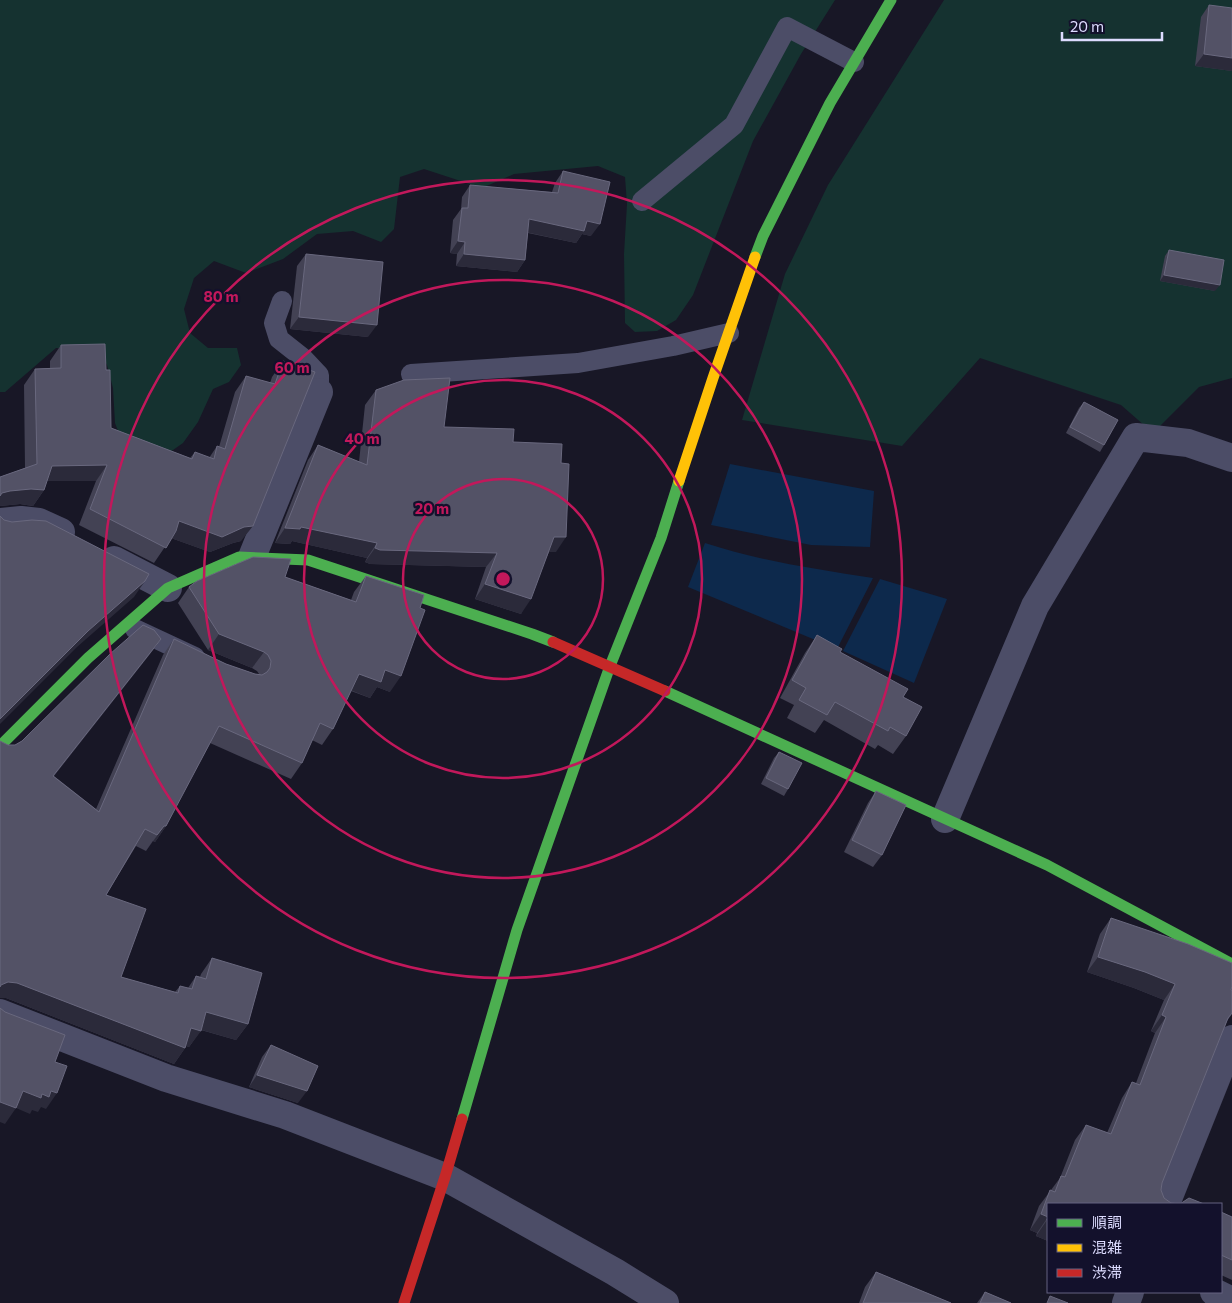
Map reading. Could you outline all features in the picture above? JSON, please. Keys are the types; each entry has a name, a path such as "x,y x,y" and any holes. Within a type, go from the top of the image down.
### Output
{"street":[{"path":"404,1303 445,1177 518,930 610,666 661,538 712,378 763,236 830,103 891,0"},
{"path":"252,558 319,392"},
{"path":"945,819 1035,606 1136,437 1188,443 1232,458"},
{"path":"0,522 21,520 39,522 168,588"},
{"path":"0,746 88,658 168,588 239,557 308,560 532,634 610,666 1047,865 1232,964"},
{"path":"0,1013 166,1078 285,1115 445,1177 615,1272 666,1303"},
{"path":"1166,1203 1232,1038"},
{"path":"1216,1293 1232,1301"}],"lane":[{"path":"642,202 734,126 787,27 854,62"},
{"path":"282,301 274,322 279,339 303,358 319,375 319,392"},
{"path":"411,374 578,363 729,334"},
{"path":"127,625 212,665"}],"green space":[{"path":"0,0 835,0 801,54 753,141 693,295 676,320 657,331 635,332 625,323 624,254 627,204 625,177 598,166 514,174 482,188 424,169 400,177 394,229 381,242 353,231 317,234 283,259 246,273 214,261 194,278 184,309 190,333 208,348 237,348 241,365 229,382 213,389 198,422 183,443 163,457 121,439 115,423 113,388 107,365 98,350 56,348 5,392 0,392"},
{"path":"944,0 1232,0 1232,378 1199,387 1153,433 1121,405 980,358 902,446 742,420 785,274 828,185"}],"water":[{"path":"730,464 874,491 870,547 811,545 711,525"},
{"path":"705,543 767,560 873,578 837,649 688,587"},
{"path":"880,579 947,599 914,683 843,651"}],"building":[{"path":"1209,5 1232,8 1232,58 1204,54"},
{"path":"563,171 610,182 600,224 587,221 584,231 529,219 525,260 464,254 465,242 458,241 462,208 468,208 470,185 558,193"},
{"path":"1169,250 1224,260 1220,285 1164,275"},
{"path":"306,254 383,262 377,325 299,317"},
{"path":"105,344 106,370 110,370 111,428 192,459 195,452 214,459 217,446 225,449 246,376 275,384 283,361 315,372 253,526 244,527 222,537 179,521 176,531 166,548 90,509 107,465 52,466 44,490 10,491 2,493 0,496 0,477 37,464 35,369 61,368 61,345"},
{"path":"450,378 444,427 514,429 513,442 562,444 561,463 569,464 566,537 554,537 531,599 485,584 497,553 380,550 375,548 377,543 301,527 300,529 285,528 318,445 367,465 376,390 404,380"},
{"path":"1084,402 1118,420 1104,445 1070,427"},
{"path":"0,516 4,520 12,522 46,521 149,574 145,581 88,631 0,719"},
{"path":"253,557 291,559 285,577 356,602 366,576 424,595 420,608 425,610 401,676 385,670 381,682 359,674 333,729 320,723 302,763 219,726 166,826 157,835 145,829 106,895 146,909 121,977 178,993 180,986 192,989 196,976 206,979 212,958 262,973 248,1024 206,1012 201,1031 191,1028 185,1048 17,983 8,982 0,987 0,741 8,745 15,745 22,741 110,654 143,625 154,630 161,639 53,776 99,812 174,639 226,664 255,674 262,675 270,668 271,661 264,652 219,634 189,587 197,581"},
{"path":"817,635 842,649 840,652 908,689 903,697 922,707 906,736 890,727 888,731 835,702 827,715 799,700 806,688 792,680"},
{"path":"779,752 802,763 788,789 766,778"},
{"path":"876,791 906,805 882,855 852,840"},
{"path":"1111,918 1188,944 1232,963 1232,1013 1228,1018 1162,1183 1161,1190 1164,1198 1171,1203 1047,1203 1047,1217 1041,1214 1050,1190 1055,1192 1061,1176 1065,1177 1086,1125 1111,1134 1132,1082 1140,1085 1166,1017 1162,1015 1175,984 1098,957"},
{"path":"0,1008 5,1012 65,1035 55,1062 67,1066 57,1093 51,1091 49,1097 42,1094 41,1098 23,1091 16,1108 0,1102"},
{"path":"271,1045 318,1066 307,1091 257,1075"},
{"path":"1189,1198 1202,1203 1182,1203"},
{"path":"1222,1212 1232,1217 1232,1260 1222,1255"},
{"path":"876,1272 951,1303 863,1303"},
{"path":"985,1292 1011,1303 980,1303"},
{"path":"1050,1296 1068,1303 1047,1303"}],"traffic: fast":[{"path":"755,257 763,236 830,103 891,0"},
{"path":"462,1119 517,930 610,666 661,538 679,481"},
{"path":"0,746 88,658 168,588 239,557 308,560 553,642"},
{"path":"665,691 1047,865 1232,964"}],"traffic: slow":[{"path":"679,481 755,257"}],"traffic: jam":[{"path":"553,642 665,691"},
{"path":"404,1303 462,1119"}]}
